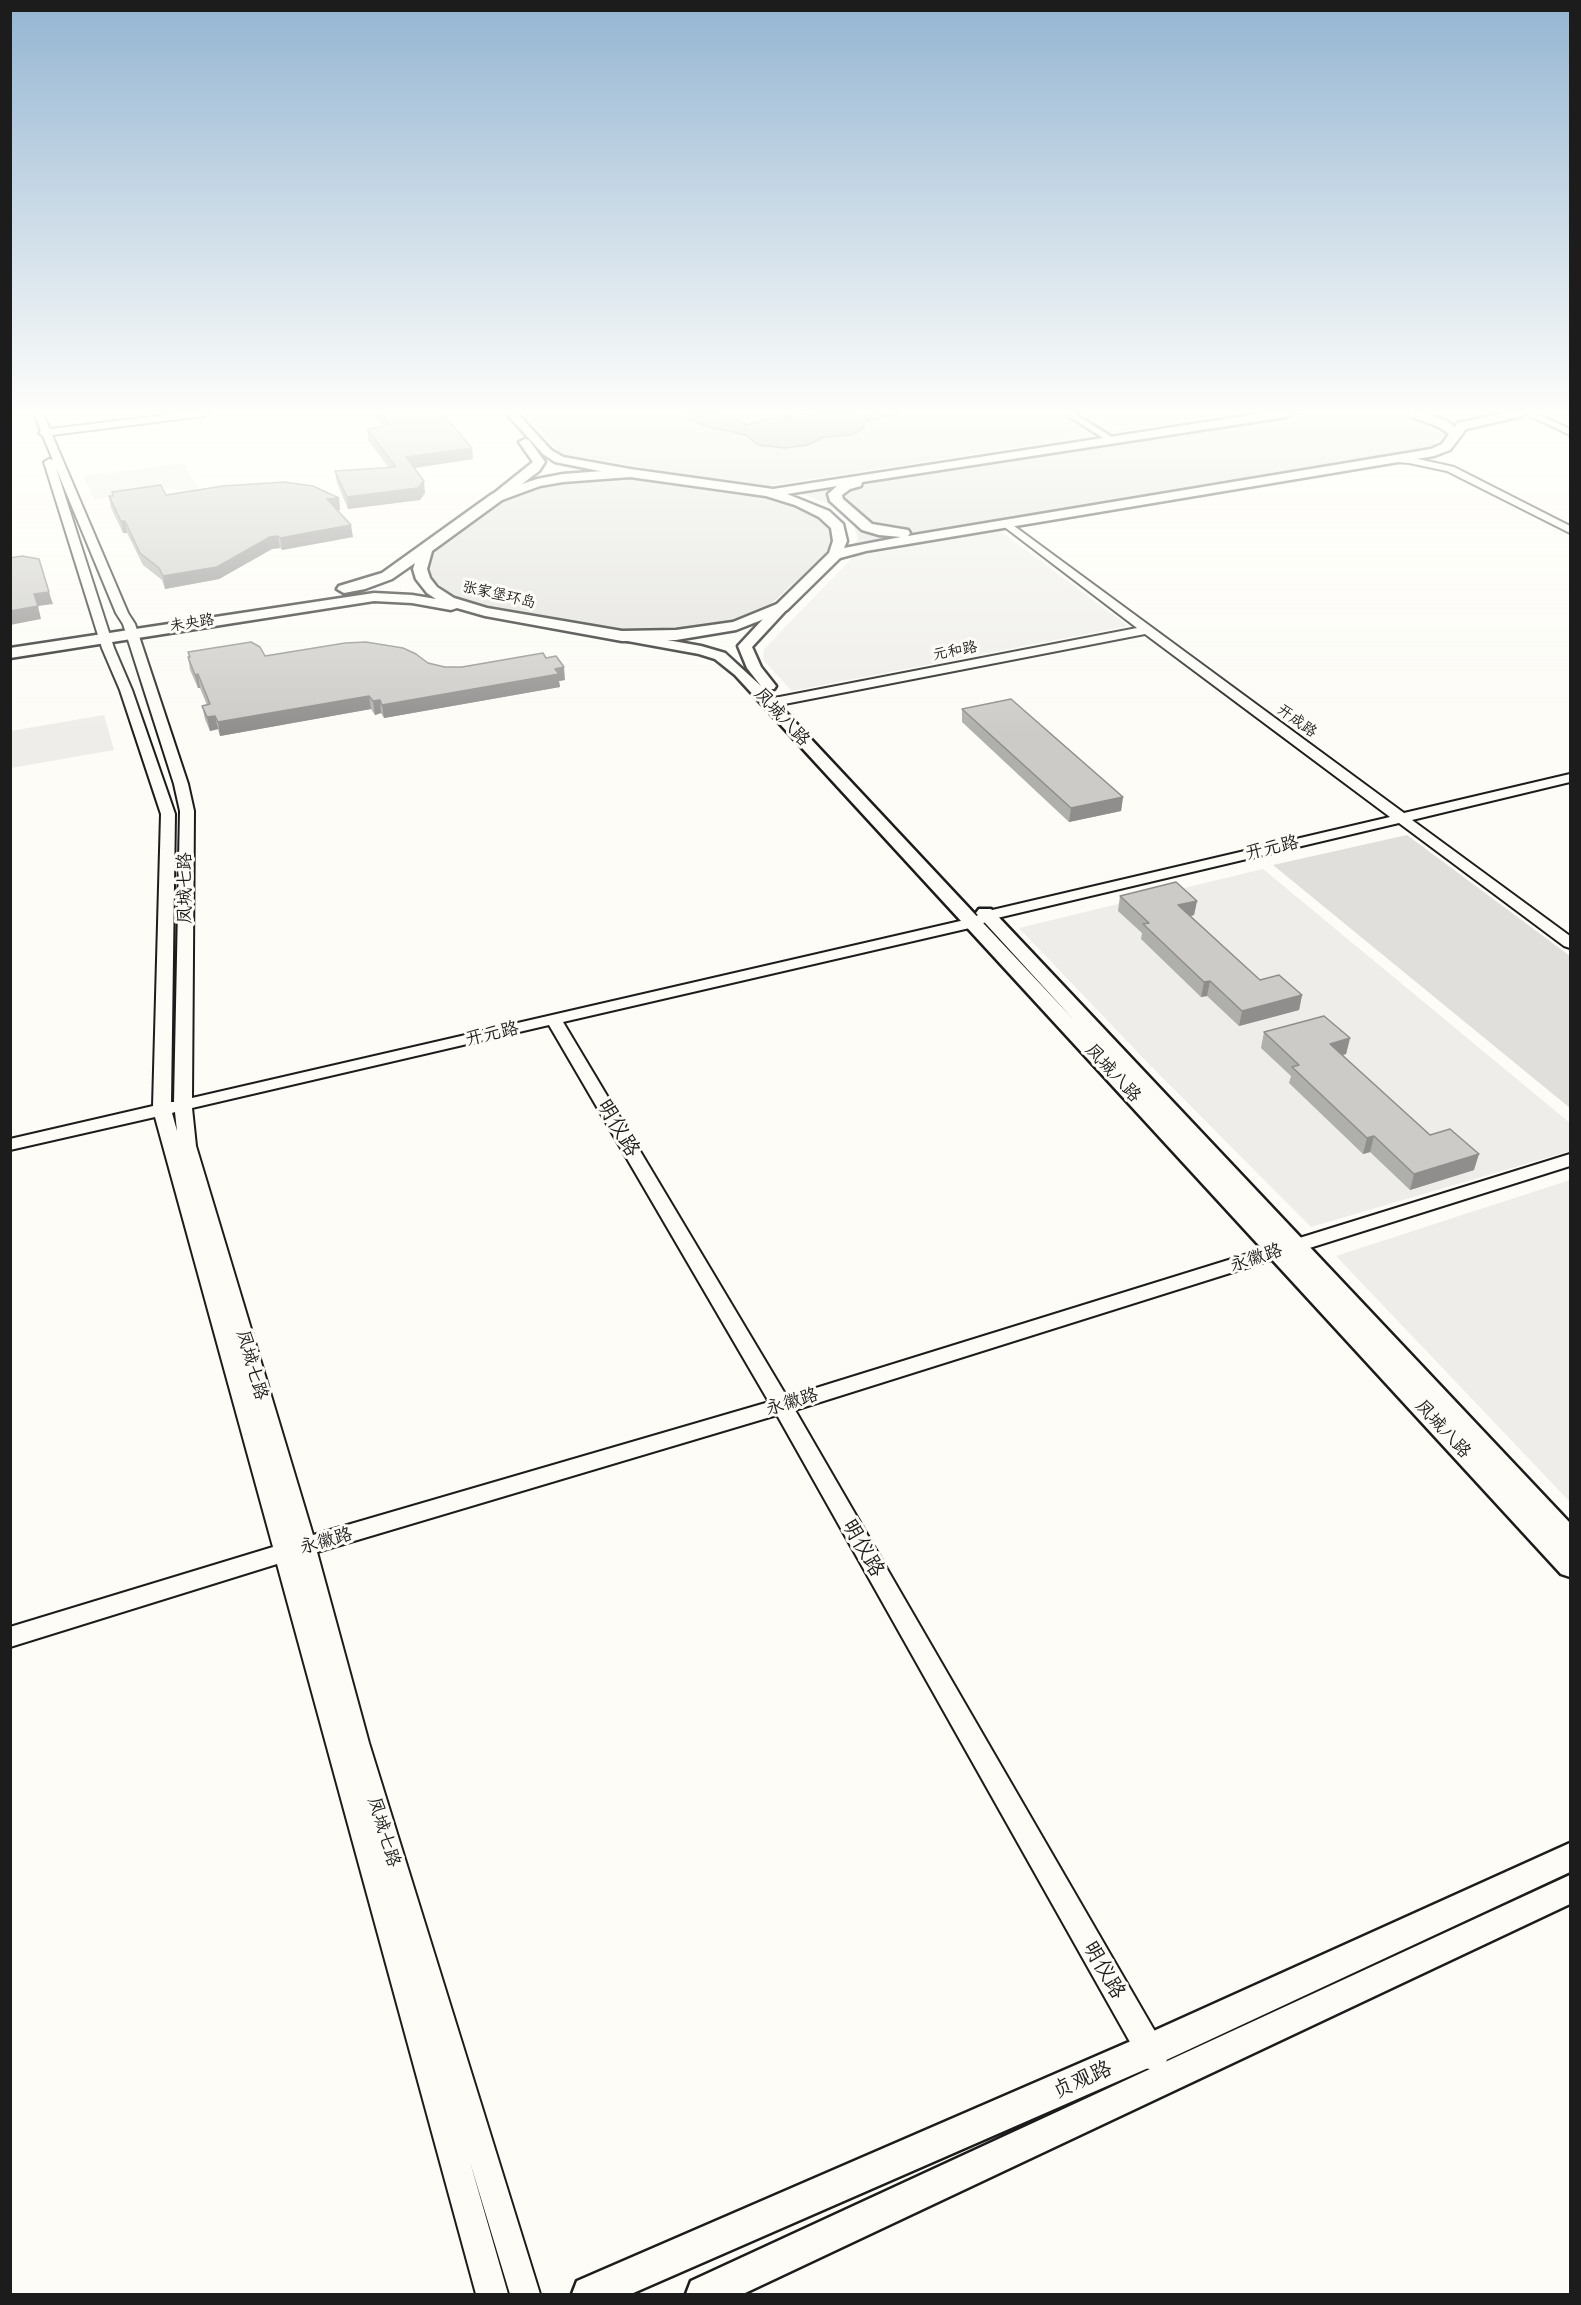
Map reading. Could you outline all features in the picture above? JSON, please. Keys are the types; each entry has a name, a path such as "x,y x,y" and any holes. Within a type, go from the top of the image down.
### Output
{"main road":[{"path":"426,549 465,521"},
{"path":"831,521 838,527 840,541 835,555"},
{"path":"860,521 879,531 939,534"},
{"path":"835,555 865,547 1021,521"},
{"name":"未央路","path":"131,629 360,586 387,576 426,549"},
{"name":"张家堡环岛","path":"426,549 420,569 423,579 432,590 449,601 485,612 622,636 676,635 736,626 782,607 835,555"},
{"name":"未央路","path":"10,644 374,597 412,599 485,612"},
{"name":"凤城八路","path":"776,702 754,668 745,646 782,607"},
{"name":"未央路","path":"10,653 103,633"},
{"name":"凤城八路","path":"622,636 701,650 720,656 776,702 985,920 1286,1248 1570,1567"},
{"name":"凤城八路","path":"1286,1248 1570,1540"},
{"name":"贞观路","path":"590,2295 1150,2050 1570,1857"},
{"name":"贞观路","path":"704,2295 1570,1889"}],"street":[{"name":"凤城七路","path":"67,521 103,633 126,690 168,814 162,1110 525,2295"},
{"name":"凤城七路","path":"84,521 122,613 131,629 181,784 187,811 183,1105 188,1146 492,2295"},
{"path":"1550,521 1570,531"},
{"name":"开成路","path":"1006,523 1570,944"},
{"name":"元和路","path":"776,702 1147,630"},
{"name":"开元路","path":"1404,821 1570,778"},
{"name":"开元路","path":"10,1146 1404,821 1570,785"},
{"name":"明仪路","path":"554,1020 782,1406 1167,2079"},
{"name":"永徽路","path":"10,1637 782,1406 1570,1160"}],"shaded area":[{"path":"477,521 824,521 830,526 832,541 825,554 768,607 734,621 695,630 636,632 500,610 449,594 428,574 428,561 435,551"},
{"path":"848,521 991,521 855,543 858,539 854,526"},
{"path":"999,530 1128,626 792,691 763,660 764,649 854,556"},
{"path":"104,715 114,750 11,768 11,731"},
{"path":"1407,835 1570,956 1570,1108 1273,865"},
{"path":"1263,869 1570,1123 1570,1151 1311,1227 1145,1060 1019,928"},
{"path":"1570,1180 1570,1502 1336,1256"}],"building":[{"path":"121,521 347,521 351,525 280,538 270,537 217,567 163,576 159,568 140,553 125,521"},
{"path":"22,556 39,559 49,592 34,594 38,606 10,611 10,558"},
{"path":"251,642 260,647 265,656 345,643 366,642 403,648 428,663 445,667 462,667 543,653 546,658 556,656 564,667 555,669 559,674 382,705 380,700 373,701 369,696 218,722 215,716 207,717 202,706 210,704 198,674 195,675 188,652"},
{"path":"1011,699 1123,797 1071,808 962,709"},
{"path":"1176,882 1197,901 1178,905 1260,980 1279,975 1302,995 1242,1011 1210,981 1204,982 1143,924 1149,923 1120,896"},
{"path":"1324,1016 1350,1038 1330,1044 1430,1135 1450,1129 1479,1154 1414,1174 1374,1136 1367,1138 1292,1067 1299,1065 1264,1032"}]}
